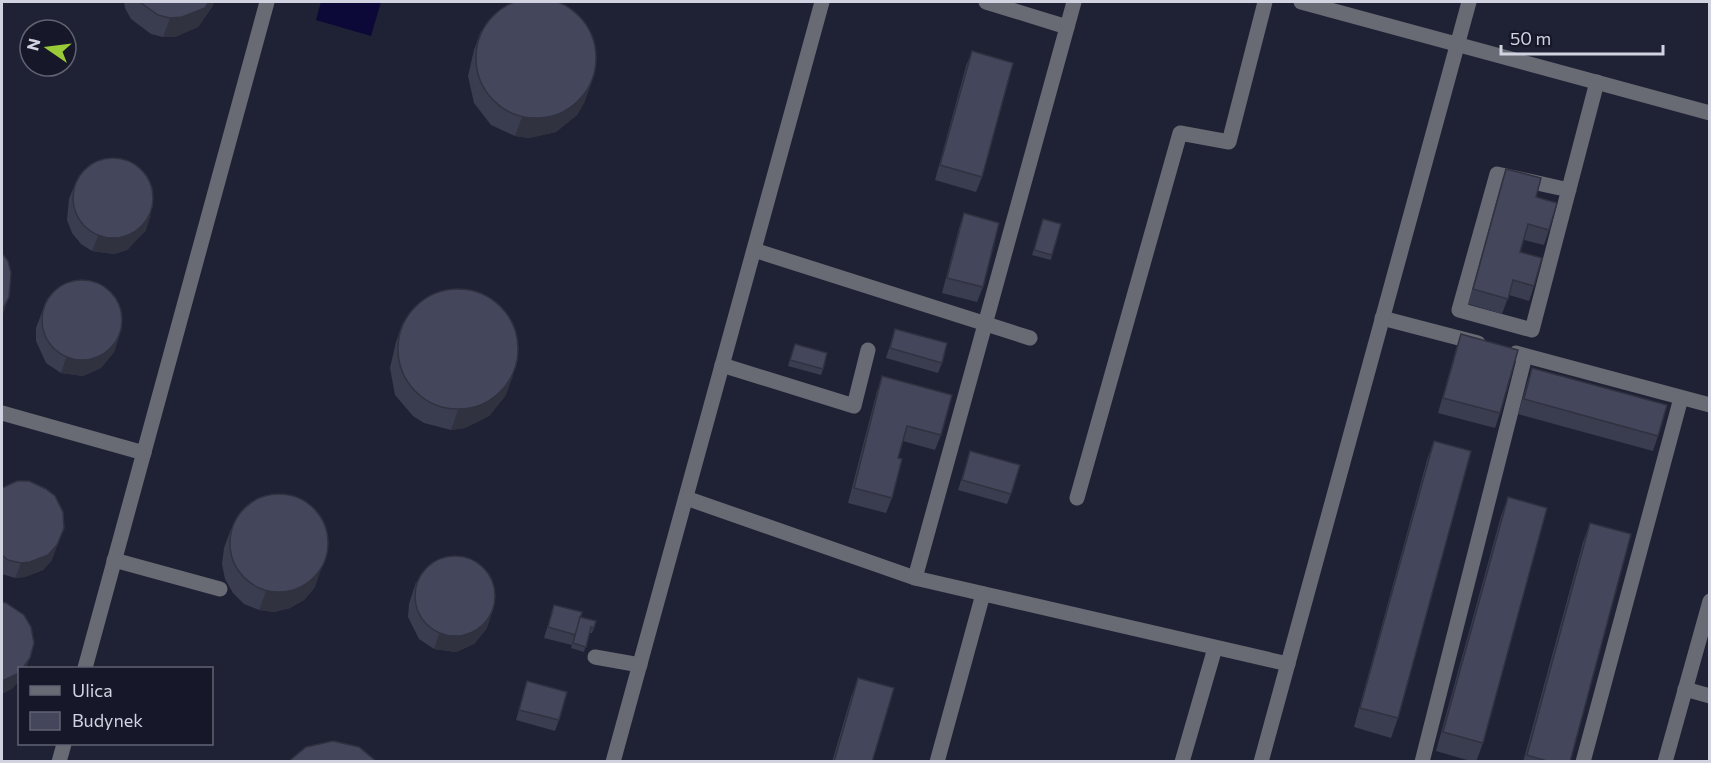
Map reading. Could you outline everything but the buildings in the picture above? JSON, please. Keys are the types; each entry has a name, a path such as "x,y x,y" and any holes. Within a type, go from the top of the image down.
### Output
{"lane":[{"path":"86,667 267,2"},
{"path":"613,762 822,2"},
{"path":"986,2 1067,27"},
{"path":"915,578 1074,2"},
{"path":"1077,498 1180,133 1229,142 1265,2"},
{"path":"1301,2 1710,113"},
{"path":"1261,762 1469,2"},
{"path":"1569,190 1497,174 1459,310 1532,330 1569,190 1597,82"},
{"path":"754,250 986,322 1030,338"},
{"path":"1382,318 1710,405"},
{"path":"722,365 854,406 868,350"},
{"path":"1422,762 1525,356"},
{"path":"1583,762 1681,398"},
{"path":"2,413 144,453"},
{"path":"686,498 915,578 1288,664"},
{"path":"114,560 220,589"},
{"path":"937,762 983,594"},
{"path":"1665,762 1710,601"},
{"path":"1182,762 1215,648"},
{"path":"595,657 640,665"},
{"path":"1685,689 1710,696"},
{"path":"59,762 64,745"}],"shaded area":[{"path":"321,2 381,2 371,36 316,20"}]}
